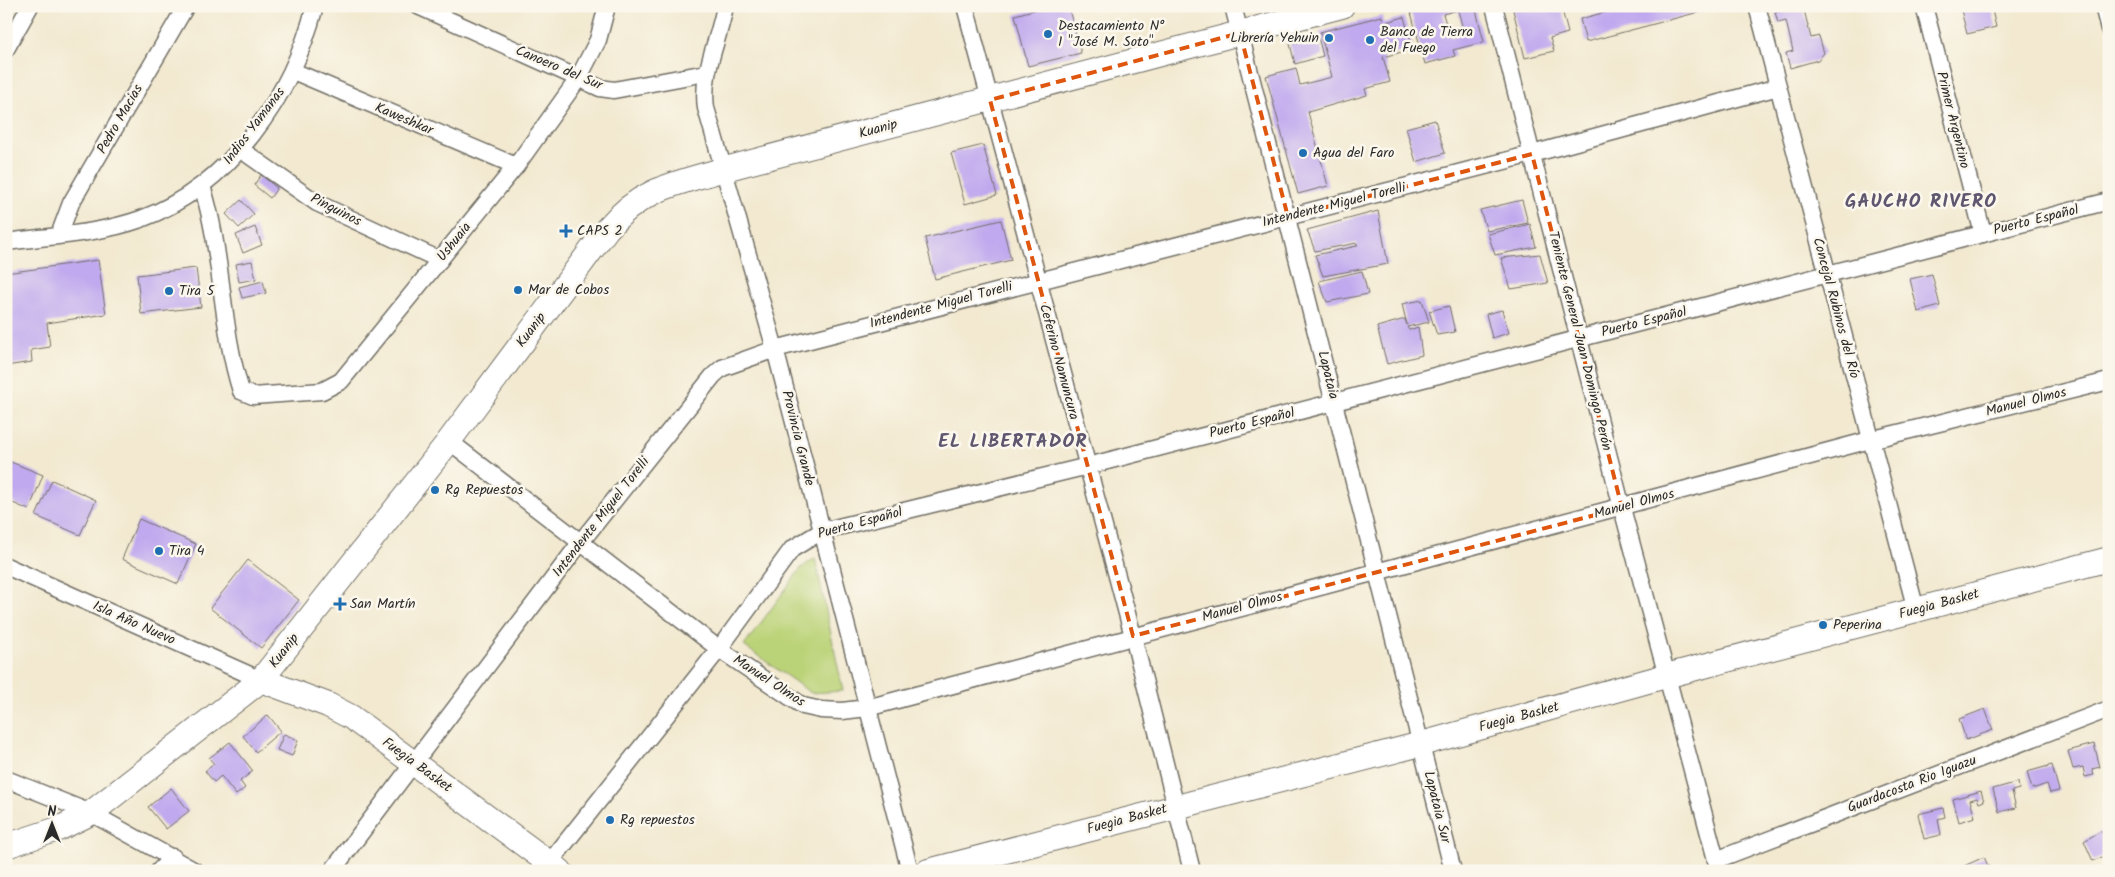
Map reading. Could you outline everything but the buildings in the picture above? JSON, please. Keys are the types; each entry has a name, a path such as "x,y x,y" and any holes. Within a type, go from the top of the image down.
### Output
{"main road":[{"name":"Kuanip","path":"6,846 58,829 91,813 261,680 449,441 607,230 626,209 656,190 725,169 1342,6"},
{"name":"Fuegia Basket","path":"928,871 1421,744 1666,676 2109,559"},
{"name":"Fuegia Basket","path":"261,680 328,705 344,713 412,762 551,868"}],"street":[{"path":"6,49 30,6"},
{"name":"Pedro Macias","path":"59,235 71,204 186,6"},
{"name":"Indios Yamanas","path":"6,242 97,230 140,219 184,199 202,186 225,166 278,97 292,71 310,27 315,6"},
{"name":"Canoero del Sur","path":"418,6 578,79 614,90 706,72"},
{"name":"Ushuaia","path":"202,186 210,212 218,274 241,391 253,396 322,391 341,381 516,166 578,79 598,40 607,6"},
{"name":"Provincia Grande","path":"725,6 721,28 706,72 704,92 706,108 775,349 910,871"},
{"name":"Ceferino Namuncura","path":"965,6 1133,636 1192,871"},
{"name":"Lapataia","path":"1233,6 1421,744"},
{"name":"Teniente General Juan Domingo Perón","path":"1494,6 1622,508 1718,865"},
{"name":"Concejal Rubinos del Río","path":"1758,6 1916,610"},
{"name":"Primer Argentino","path":"1924,6 1983,234"},
{"path":"2103,6 2109,29"},
{"name":"Kaweshkar","path":"292,71 516,166"},
{"name":"Intendente Miguel Torelli","path":"332,871 412,762 580,543 722,368 775,349 1532,154 1778,87"},
{"name":"Pinguinos","path":"240,148 317,203 440,260"},
{"name":"Puerto Español","path":"551,868 720,649 792,550 822,531 1088,466 2109,202"},
{"name":"Manuel Olmos","path":"449,441 720,649 803,706 828,710 867,708 1622,508 1870,440 2109,382"},
{"name":"Isla Año Nuevo","path":"6,566 261,680"},
{"name":"Guardacosta Rio Iguazu","path":"1718,865 2109,709"},
{"name":"Lapataia Sur","path":"1421,744 1453,871"},
{"path":"6,779 91,813 173,857 195,871"},
{"path":"159,871 173,857"}],"highlighted area":[{"path":"1240,33 1288,217 1532,154 1622,508 1133,636 990,100"}],"green space":[{"path":"815,558 843,691 811,693 744,646 801,568"}],"place":[{"name":"Destacamiento N° 1 \"José M. Soto\"","path":"1048,34"},
{"name":"Librería Yehuin","path":"1329,38"},
{"name":"Banco de Tierra del Fuego","path":"1370,40"},
{"name":"Agua del Faro","path":"1303,153"},
{"name":"CAPS 2","path":"566,231"},
{"name":"Mar de Cobos","path":"518,290"},
{"name":"Tira 5","path":"169,291"},
{"name":"Rg Repuestos","path":"435,490"},
{"name":"Tira 4","path":"159,551"},
{"name":"San Martín","path":"340,604"},
{"name":"Peperina","path":"1823,625"},
{"name":"Rg repuestos","path":"610,820"}],"district":[{"name":"GAUCHO RIVERO","path":"1921,202"},
{"name":"EL LIBERTADOR","path":"1013,442"}]}
